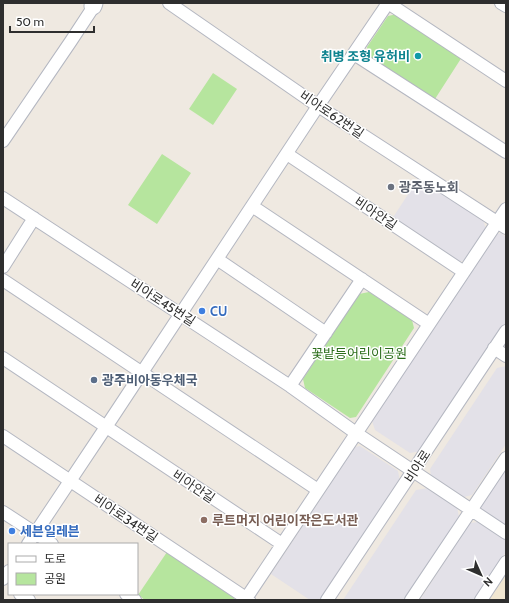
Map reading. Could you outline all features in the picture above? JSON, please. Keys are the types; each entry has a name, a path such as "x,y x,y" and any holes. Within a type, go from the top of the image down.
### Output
{"street":[{"name":"비아로62번길","path":"170,3 318,106 502,225"},
{"path":"29,543 142,374 318,106 388,3 506,81"},
{"path":"501,3 506,6"},
{"path":"3,141 71,41 94,4"},
{"path":"354,54 506,152"},
{"name":"비아안길","path":"287,154 464,272"},
{"name":"비아로45번길","path":"3,198 181,313 290,386 356,433 506,533"},
{"path":"252,206 429,324"},
{"path":"246,599 464,272 502,225 506,209"},
{"path":"3,267 34,218"},
{"path":"217,259 326,333"},
{"path":"290,386 362,279"},
{"path":"3,280 318,490"},
{"name":"비아로","path":"327,600 506,331"},
{"path":"494,348 506,356"},
{"name":"비아안길","path":"3,358 282,544"},
{"name":"비아로34번길","path":"3,436 246,599"},
{"path":"411,600 506,458"},
{"path":"3,512 50,543"},
{"path":"481,600 506,562"}],"shaded area":[{"path":"420,176 482,217 486,229 467,260 457,262 392,219"},
{"path":"501,233 506,237 506,323 421,451 410,453 375,430 372,421 497,234"},
{"path":"506,366 506,444 472,495 464,497 431,476 430,469 497,368"},
{"path":"360,446 398,471 400,482 322,600 310,600 271,574 355,447"},
{"path":"506,465 506,527 481,511 480,504"},
{"path":"428,488 457,507 459,517 404,600 343,600 416,490"},
{"path":"478,522 506,540 506,552 475,600 420,600 470,523"},
{"path":"506,575 506,600 489,600"}],"green space":[{"path":"397,14 462,57 435,99 369,57 367,47 388,16"},
{"path":"213,73 237,89 213,125 189,109"},
{"path":"162,154 191,173 157,224 128,205"},
{"name":"꽃밭등어린이공원","path":"369,292 412,320 414,328 356,417 350,418 305,388 303,379 359,294"},
{"path":"167,552 234,596 234,600 145,600 138,595"}],"place":[{"name":"취병 조형 유허비","path":"418,56"},
{"name":"광주동노회","path":"391,187"},
{"name":"CU","path":"202,311"},
{"name":"광주비아동우체국","path":"94,380"},
{"name":"루트머지 어린이작은도서관","path":"204,520"},
{"name":"세븐일레븐","path":"12,531"}]}
